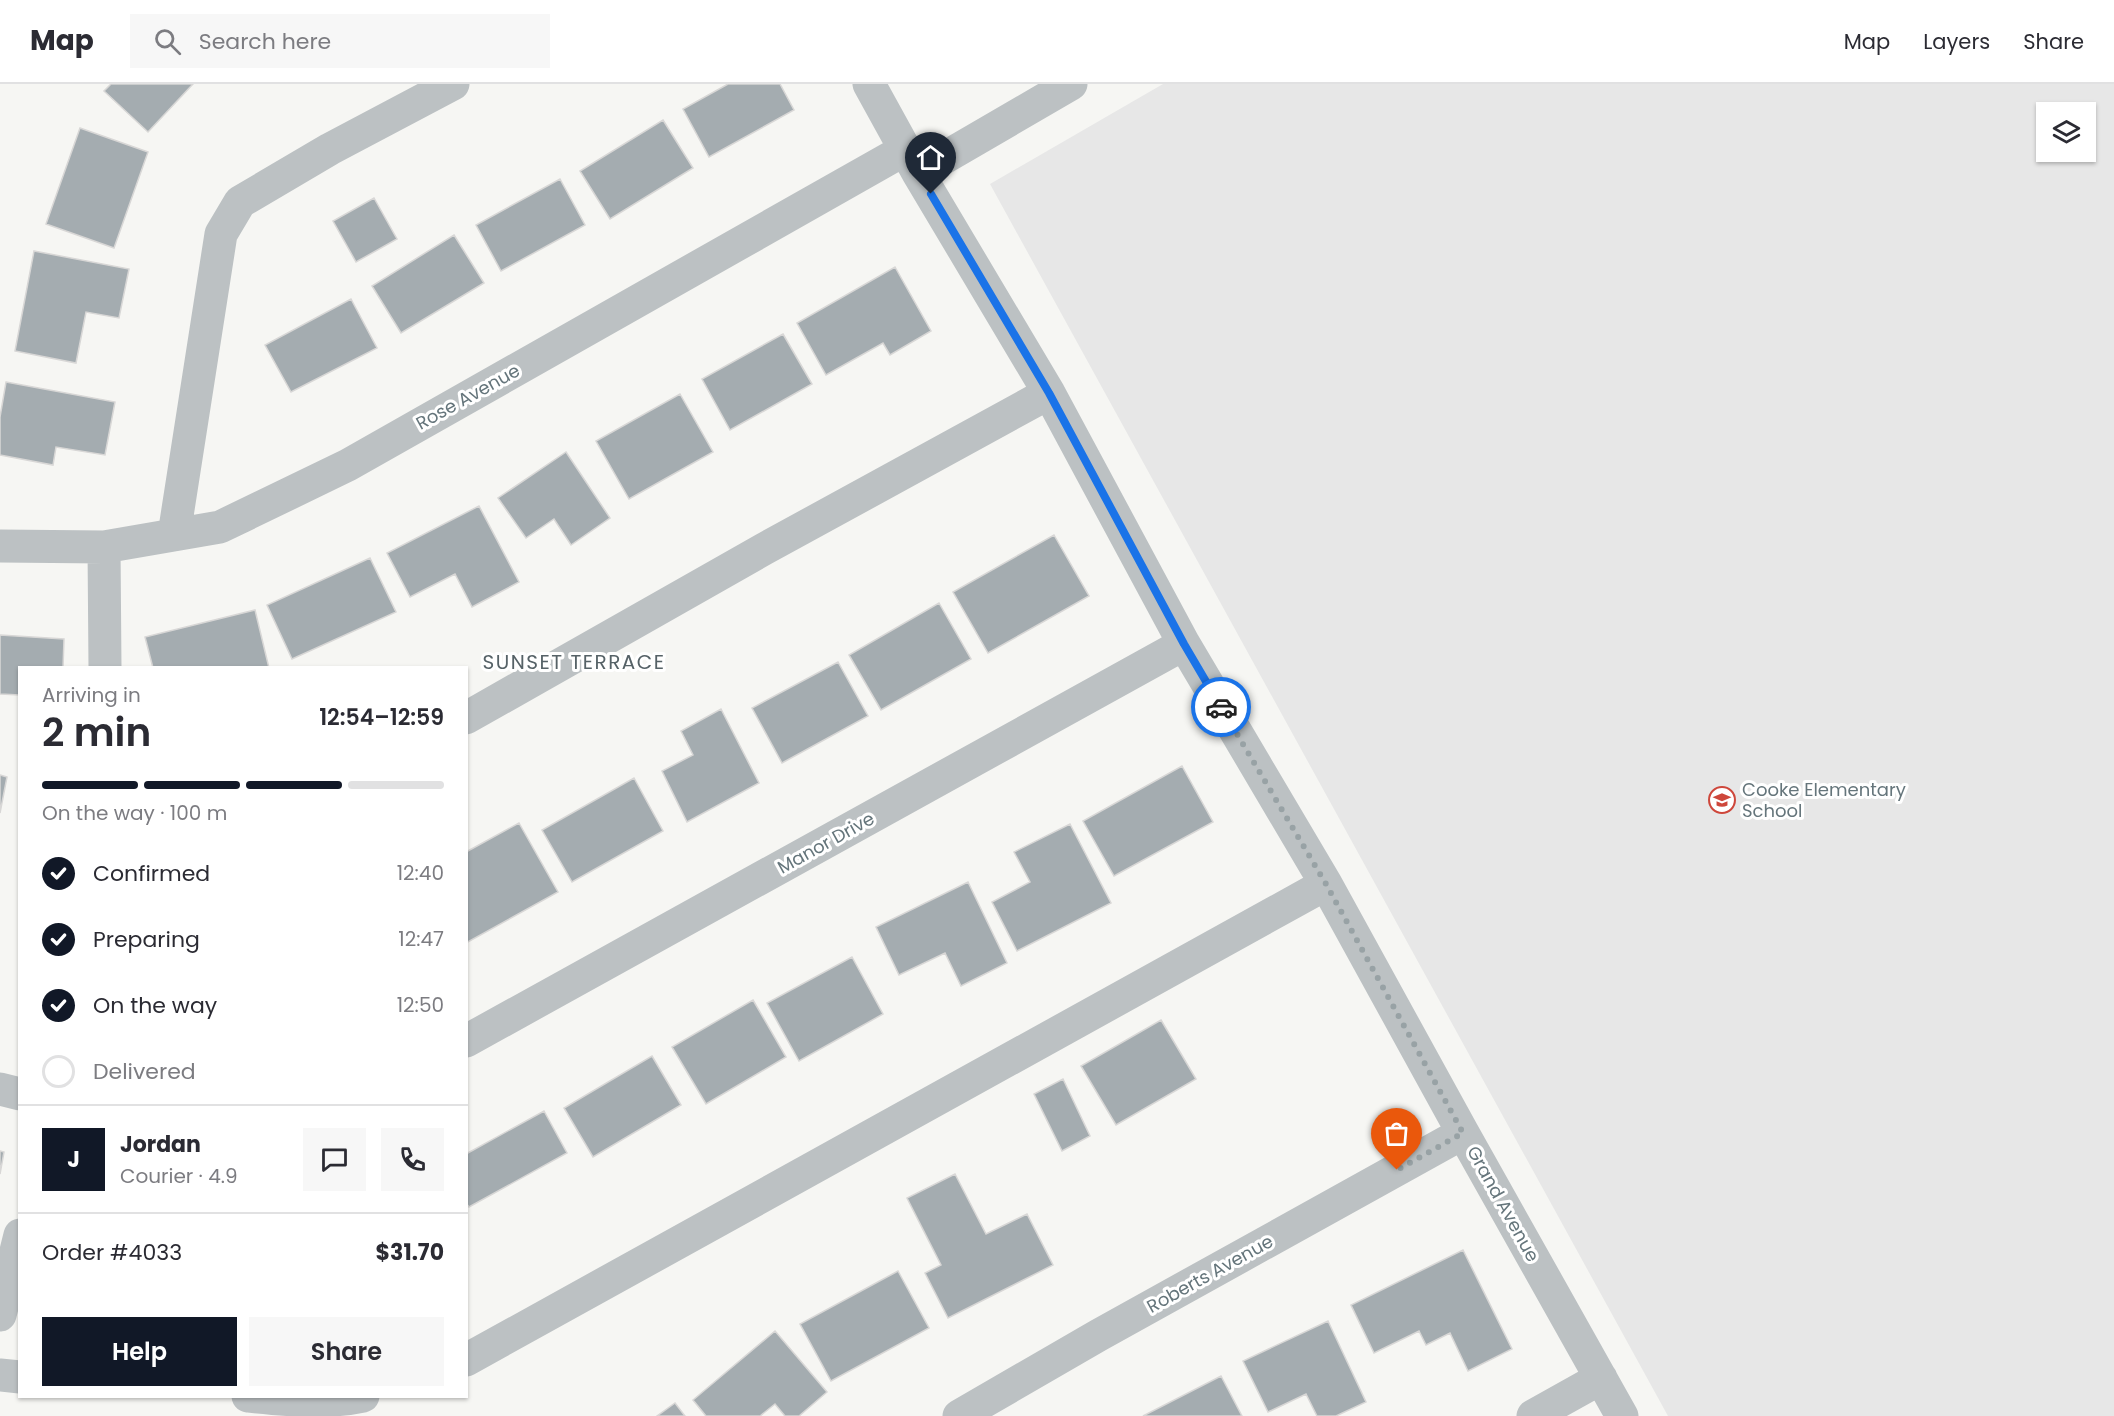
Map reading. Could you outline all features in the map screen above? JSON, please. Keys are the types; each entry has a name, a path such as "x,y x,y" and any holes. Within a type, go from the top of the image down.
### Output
{"street":[{"path":"174,536 221,234 240,202 330,149 453,84"},
{"name":"Grand Avenue","path":"869,84 1049,393 1184,644 1326,884 1622,1416"},
{"name":"Rose Avenue","path":"0,546 104,547 220,527 348,465 912,161 1071,84"},
{"path":"468,717 765,549 1049,393"},
{"path":"104,547 105,666"},
{"name":"Manor Drive","path":"468,1040 1184,644"},
{"path":"468,1359 1326,884"},
{"path":"0,1089 18,1094"},
{"name":"Roberts Avenue","path":"959,1416 1099,1335 1463,1133"},
{"path":"0,1315 18,1243"},
{"path":"0,1375 18,1377"},
{"path":"1533,1416 1601,1378"},
{"path":"270,1398 339,1401 353,1398"}],"shaded area":[{"name":"Cooke Elementary School","path":"1163,84 2114,84 2114,1416 1668,1416 990,184"}],"building":[{"path":"111,84 193,84 148,132 104,91"},
{"path":"728,84 780,84 794,110 709,157 683,109"},
{"path":"663,120 693,168 610,219 580,171"},
{"path":"80,128 148,152 114,248 46,224"},
{"path":"560,179 585,225 501,271 476,225"},
{"path":"374,198 397,239 356,262 333,221"},
{"path":"454,235 484,283 401,333 372,286"},
{"path":"34,251 129,269 119,318 86,312 76,363 15,351"},
{"path":"895,267 931,331 890,355 883,343 826,375 797,323"},
{"path":"351,299 377,348 291,392 265,345"},
{"path":"783,334 812,384 730,430 702,379"},
{"path":"6,382 115,402 105,455 56,447 53,465 0,455 0,417"},
{"path":"680,394 713,452 629,499 596,441"},
{"path":"566,452 610,518 571,545 554,519 526,538 498,498"},
{"path":"479,506 519,582 472,607 455,574 410,597 387,553"},
{"path":"1054,535 1089,596 988,653 953,592"},
{"path":"370,558 396,612 292,659 267,605"},
{"path":"939,603 971,659 881,710 849,655"},
{"path":"255,610 269,666 152,666 145,637"},
{"path":"0,635 64,639 63,666 18,666 18,695 0,694"},
{"path":"838,662 868,716 782,763 752,708"},
{"path":"721,709 759,783 687,822 662,771 693,755 681,731"},
{"path":"1182,766 1213,822 1114,876 1083,821"},
{"path":"0,775 7,777 0,813"},
{"path":"634,778 663,831 572,882 542,830"},
{"path":"519,823 558,892 468,942 468,851"},
{"path":"1070,824 1111,903 1017,951 992,902 1030,882 1014,852"},
{"path":"968,882 1007,963 961,986 945,953 899,975 876,927"},
{"path":"852,957 883,1014 799,1061 767,1003"},
{"path":"753,1000 786,1057 706,1104 672,1047"},
{"path":"1161,1020 1196,1079 1116,1125 1081,1066"},
{"path":"652,1056 681,1105 593,1157 564,1108"},
{"path":"1063,1079 1090,1136 1062,1151 1034,1094"},
{"path":"544,1111 567,1153 469,1207 468,1153"},
{"path":"0,1151 4,1152 0,1174"},
{"path":"955,1174 986,1234 1027,1214 1053,1265 948,1318 925,1273 941,1265 907,1198"},
{"path":"1463,1250 1512,1349 1468,1371 1450,1333 1426,1345 1419,1331 1374,1353 1351,1305"},
{"path":"898,1271 929,1328 831,1381 800,1324"},
{"path":"1328,1321 1366,1402 1336,1416 1317,1416 1306,1394 1268,1412 1243,1361"},
{"path":"775,1331 827,1392 799,1416 785,1416 775,1404 760,1416 706,1416 693,1400"},
{"path":"1221,1376 1242,1416 1143,1416"},
{"path":"675,1403 685,1416 657,1416"}],"way so far":[{"path":"1221,707 1326,884 1463,1133 1397,1170"}],"place":[{"name":"Cooke Elementary School","path":"1722,800"}],"district":[{"name":"SUNSET TERRACE","path":"574,662"}],"route":[{"path":"931,194 1049,393 1184,644 1221,707"}]}
